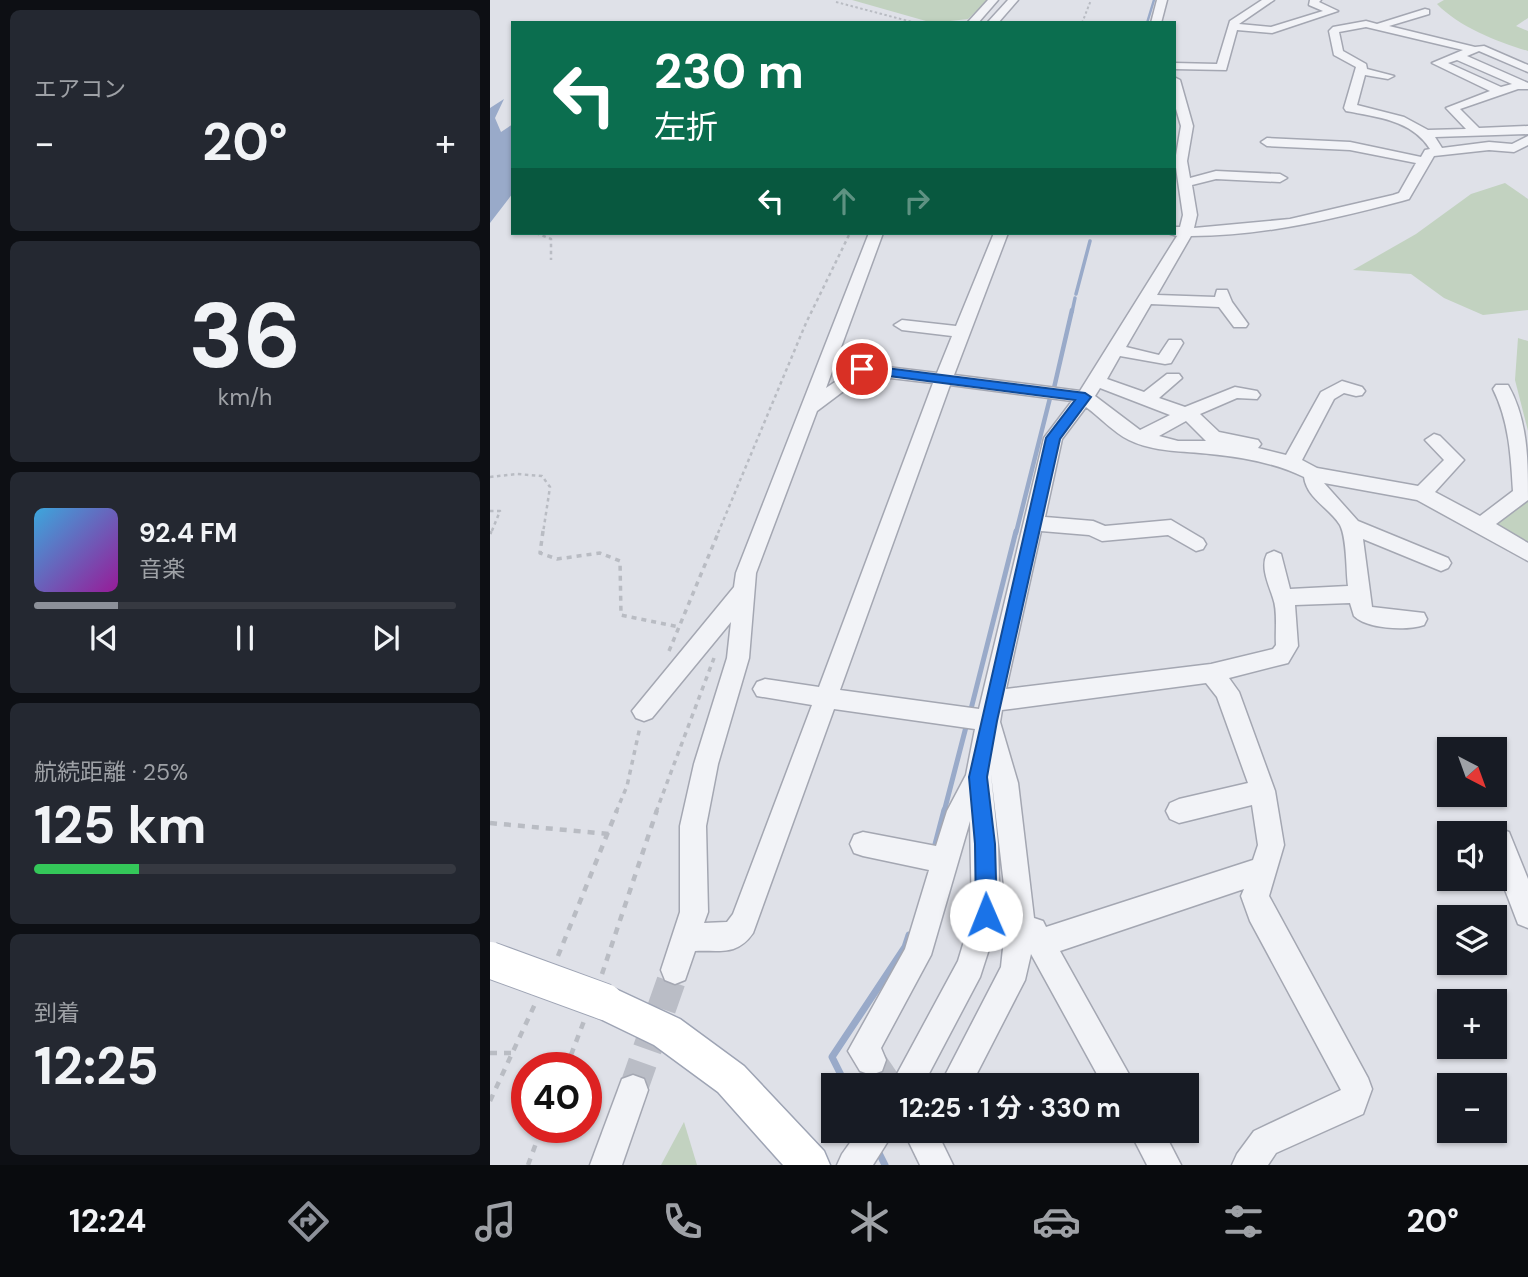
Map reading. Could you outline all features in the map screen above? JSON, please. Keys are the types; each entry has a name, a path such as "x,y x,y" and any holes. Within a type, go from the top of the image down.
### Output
{"main road":[{"path":"490,960 605,1002 667,1032 730,1079 810,1165"}],"street":[{"path":"974,21 993,0"},
{"path":"994,21 1013,0"},
{"path":"1157,21 1162,0"},
{"path":"1176,66 1222,68 1234,23 1269,0"},
{"path":"1233,27 1272,30 1333,12 1312,3 1316,0"},
{"path":"1378,27 1426,12"},
{"path":"1438,151 1425,134 1388,115 1350,108 1362,66 1338,53 1334,31 1358,23 1481,48 1528,69"},
{"path":"1481,48 1438,63 1500,91"},
{"path":"1458,56 1527,86"},
{"path":"1360,71 1388,76"},
{"path":"1476,132 1451,108 1517,86 1527,86"},
{"path":"913,1073 970,967 986,915 985,844 978,777 990,711 1053,438 1097,381 1147,299 1183,226 1180,135 1187,126 1176,87"},
{"path":"1425,134 1528,130"},
{"path":"1183,226 1315,218 1393,200 1404,196 1430,153 1489,146 1521,149 1528,139"},
{"path":"1267,142 1288,148 1350,146 1423,161"},
{"path":"1369,164 1377,152"},
{"path":"1181,185 1233,169"},
{"path":"1216,175 1280,178"},
{"path":"675,970 694,912 693,826 706,764 738,658 745,581 807,410 875,235"},
{"path":"685,937 734,936 743,923 944,378 1000,235"},
{"path":"1147,299 1186,301 1223,298 1240,324"},
{"path":"902,325 962,332"},
{"path":"1116,350 1159,360 1165,359 1175,343"},
{"path":"807,410 862,369 1085,397 1136,436 1178,447 1247,452 1291,463 1313,474 1422,494 1528,553"},
{"path":"1148,398 1173,378"},
{"path":"1097,381 1191,416 1213,437 1252,444"},
{"path":"1291,463 1327,396 1342,386 1356,391"},
{"path":"1481,525 1525,494 1509,401 1502,389"},
{"path":"1142,437 1207,404 1236,393 1251,395"},
{"path":"1422,494 1455,460 1434,440"},
{"path":"1313,474 1315,488 1334,504 1351,526 1441,563"},
{"path":"1034,523 1093,528 1102,534 1171,527 1196,544"},
{"path":"1351,526 1363,610 1368,616 1416,619"},
{"path":"765,689 826,699 990,711 1211,673 1280,657 1287,646 1284,597 1279,590 1274,558"},
{"path":"644,711 745,581"},
{"path":"1284,597 1360,594"},
{"path":"1211,673 1227,692 1263,791 1271,845 1255,896 1357,1089 1352,1103 1265,1142 1252,1163"},
{"path":"961,1073 1015,970 1021,911 1006,783 990,711"},
{"path":"871,1060 863,1051 917,955 943,860 960,811 978,777"},
{"path":"1179,811 1263,791"},
{"path":"863,844 943,860"},
{"path":"1507,859 1528,914"},
{"path":"1041,943 1262,870"},
{"path":"1021,911 1113,1073"},
{"path":"606,1165 633,1090"},
{"path":"853,1165 869,1143"},
{"path":"1152,1143 1165,1165"}],"path":[{"path":"1083,21 1091,0"},
{"path":"836,2 908,21"},
{"path":"541,235 551,239 551,260"},
{"path":"490,477 517,474 542,476 550,487 540,553 557,559 600,553 620,561 621,615 679,627"},
{"path":"490,511 500,511 490,534"},
{"path":"610,954 667,780 718,650"},
{"path":"490,823 609,834"},
{"path":"490,1053 511,1054"},
{"path":"528,1165 536,1143"}],"green space":[{"path":"852,0 988,0 968,19 926,21"},
{"path":"1444,0 1528,0 1528,18 1516,26 1528,31 1528,51 1492,38 1456,20 1437,4"},
{"path":"1505,183 1528,199 1528,310 1483,315 1444,298 1411,274 1353,270 1416,234 1471,194"},
{"path":"1518,338 1528,341 1528,431 1515,380"},
{"path":"1528,501 1528,549 1492,526"},
{"path":"684,1122 697,1165 661,1165"}],"water":[{"path":"504,99 495,118 501,132 511,125 511,196 490,223 490,108"}],"waterway":[{"path":"1148,21 1154,0"},
{"path":"1076,294 1090,241"},
{"path":"1072,312 1075,298"},
{"path":"1054,388 1072,310"},
{"path":"1016,533 1050,398"},
{"path":"970,713 1016,531"},
{"path":"944,812 967,723"},
{"path":"934,852 945,810"},
{"path":"840,1073 832,1057 905,947 909,935"},
{"path":"877,1149 885,1165"}],"tunnel":[{"path":"633,1090 675,970"},
{"path":"871,1060 880,1073"}],"route":[{"path":"862,369 1085,397 1053,438 988,721 978,777 985,844 986,915"}]}
